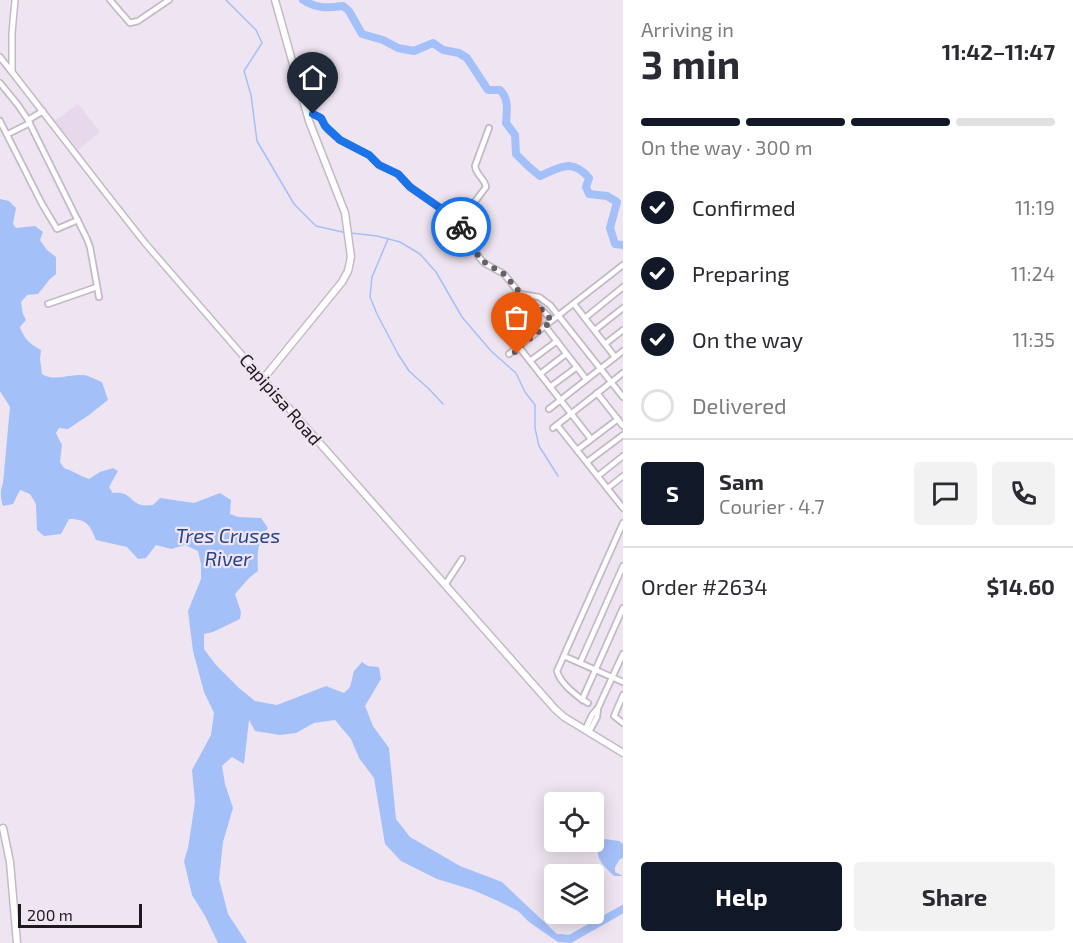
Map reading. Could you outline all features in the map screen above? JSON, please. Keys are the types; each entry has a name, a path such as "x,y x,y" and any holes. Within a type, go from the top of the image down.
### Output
{"main road":[{"path":"263,378 342,282 349,268 351,253 343,205 309,121 275,0"},
{"name":"Capipisa Road","path":"263,378 555,709 564,717 623,753"},
{"path":"3,828 10,862 17,943"}],"street":[{"path":"12,72 15,0"},
{"path":"110,0 130,23 138,21 169,0"},
{"path":"0,57 12,72"},
{"name":"Capipisa Road","path":"12,72 146,243 263,378"},
{"path":"0,83 29,122 78,220 90,247 99,297"},
{"path":"8,134 43,111"},
{"path":"313,114 321,118 325,126 340,140 369,155 379,165 398,174 410,187 443,210 463,229 479,257 504,274 526,302 541,309 552,321"},
{"path":"0,121 57,229 78,220"},
{"path":"463,229 461,214 474,203 486,187 485,182 476,172 475,166 489,128"},
{"path":"591,439 524,354 514,351 623,266"},
{"path":"48,304 97,286"},
{"path":"585,318 623,287"},
{"path":"522,295 539,297 550,305 623,397"},
{"path":"574,304 615,357"},
{"path":"595,330 623,308"},
{"path":"545,326 586,380"},
{"path":"605,344 623,330"},
{"path":"530,361 556,341"},
{"path":"549,409 623,351"},
{"path":"540,374 566,354"},
{"path":"550,387 576,367"},
{"path":"623,373 555,426 621,500 623,508"},
{"path":"597,393 623,426"},
{"path":"577,450 618,419"},
{"path":"587,462 623,435"},
{"path":"598,476 623,456"},
{"path":"608,488 623,476"},
{"path":"588,703 575,694 557,673 623,523"},
{"path":"618,534 623,540"},
{"path":"445,585 462,559"},
{"path":"580,663 623,566"},
{"path":"582,700 623,608"},
{"path":"587,731 592,715 598,708 623,654"},
{"path":"564,656 623,682"},
{"path":"622,721 614,716 623,695"}],"shaded area":[{"path":"78,104 100,132 78,150 55,121"}],"water":[{"name":"Tres Cruses River","path":"0,199 9,201 16,208 13,224 16,228 35,226 43,232 40,240 56,257 56,274 38,294 27,295 21,302 26,320 20,327 28,341 41,350 42,374 51,377 85,375 102,382 108,400 68,429 59,428 56,433 62,445 60,462 64,468 89,479 113,468 118,471 109,487 113,493 127,495 142,505 153,505 160,498 194,503 220,493 231,500 230,514 238,517 261,518 268,528 258,548 258,571 235,594 241,612 240,619 204,634 204,649 216,665 255,701 277,705 326,686 344,693 350,687 354,671 362,662 368,666 379,667 381,679 365,706 373,726 389,748 396,819 410,837 460,866 502,882 544,924 557,934 570,939 558,942 529,922 518,911 473,890 437,879 401,861 385,844 374,778 359,758 351,739 335,720 314,723 296,733 280,735 255,731 249,720 244,764 232,757 222,766 233,808 223,842 219,879 228,914 247,943 218,943 192,895 184,861 195,802 192,770 211,735 214,713 204,692 193,651 188,611 201,579 198,551 185,545 171,549 156,545 146,558 138,559 127,547 96,540 90,527 80,520 69,519 61,534 44,536 37,530 36,504 30,494 20,490 13,504 3,506 1,491 10,407 0,391"},
{"path":"604,840 619,841 623,844 623,858 615,867 615,872 623,876 614,876 599,859 598,852 604,852"}],"waterway":[{"path":"226,0 256,30 262,43 244,71 251,95 257,141 294,204 316,226 347,233"},
{"path":"303,0 322,7 343,6 349,11 362,34 383,40 398,48 414,51 433,43 443,50 459,53 467,58 488,90 500,90 505,97 506,123 515,135 516,154 540,176 566,166 572,166 583,172 589,178 586,187 589,194 607,196 617,202 610,228 615,244 623,245"},
{"path":"351,233 400,242 420,254 436,272 462,317 491,351 516,373 525,392 535,405 535,428 539,446 558,476"},
{"path":"388,239 372,277 370,297 398,354 409,371 443,404"},
{"path":"560,938 570,939 623,909"}],"way so far":[{"path":"461,227 479,257 504,274 526,302 537,306 552,321 514,351 517,354"}],"route":[{"path":"313,114 321,118 325,126 340,140 369,155 379,165 398,174 410,187 443,210 461,227"}]}
